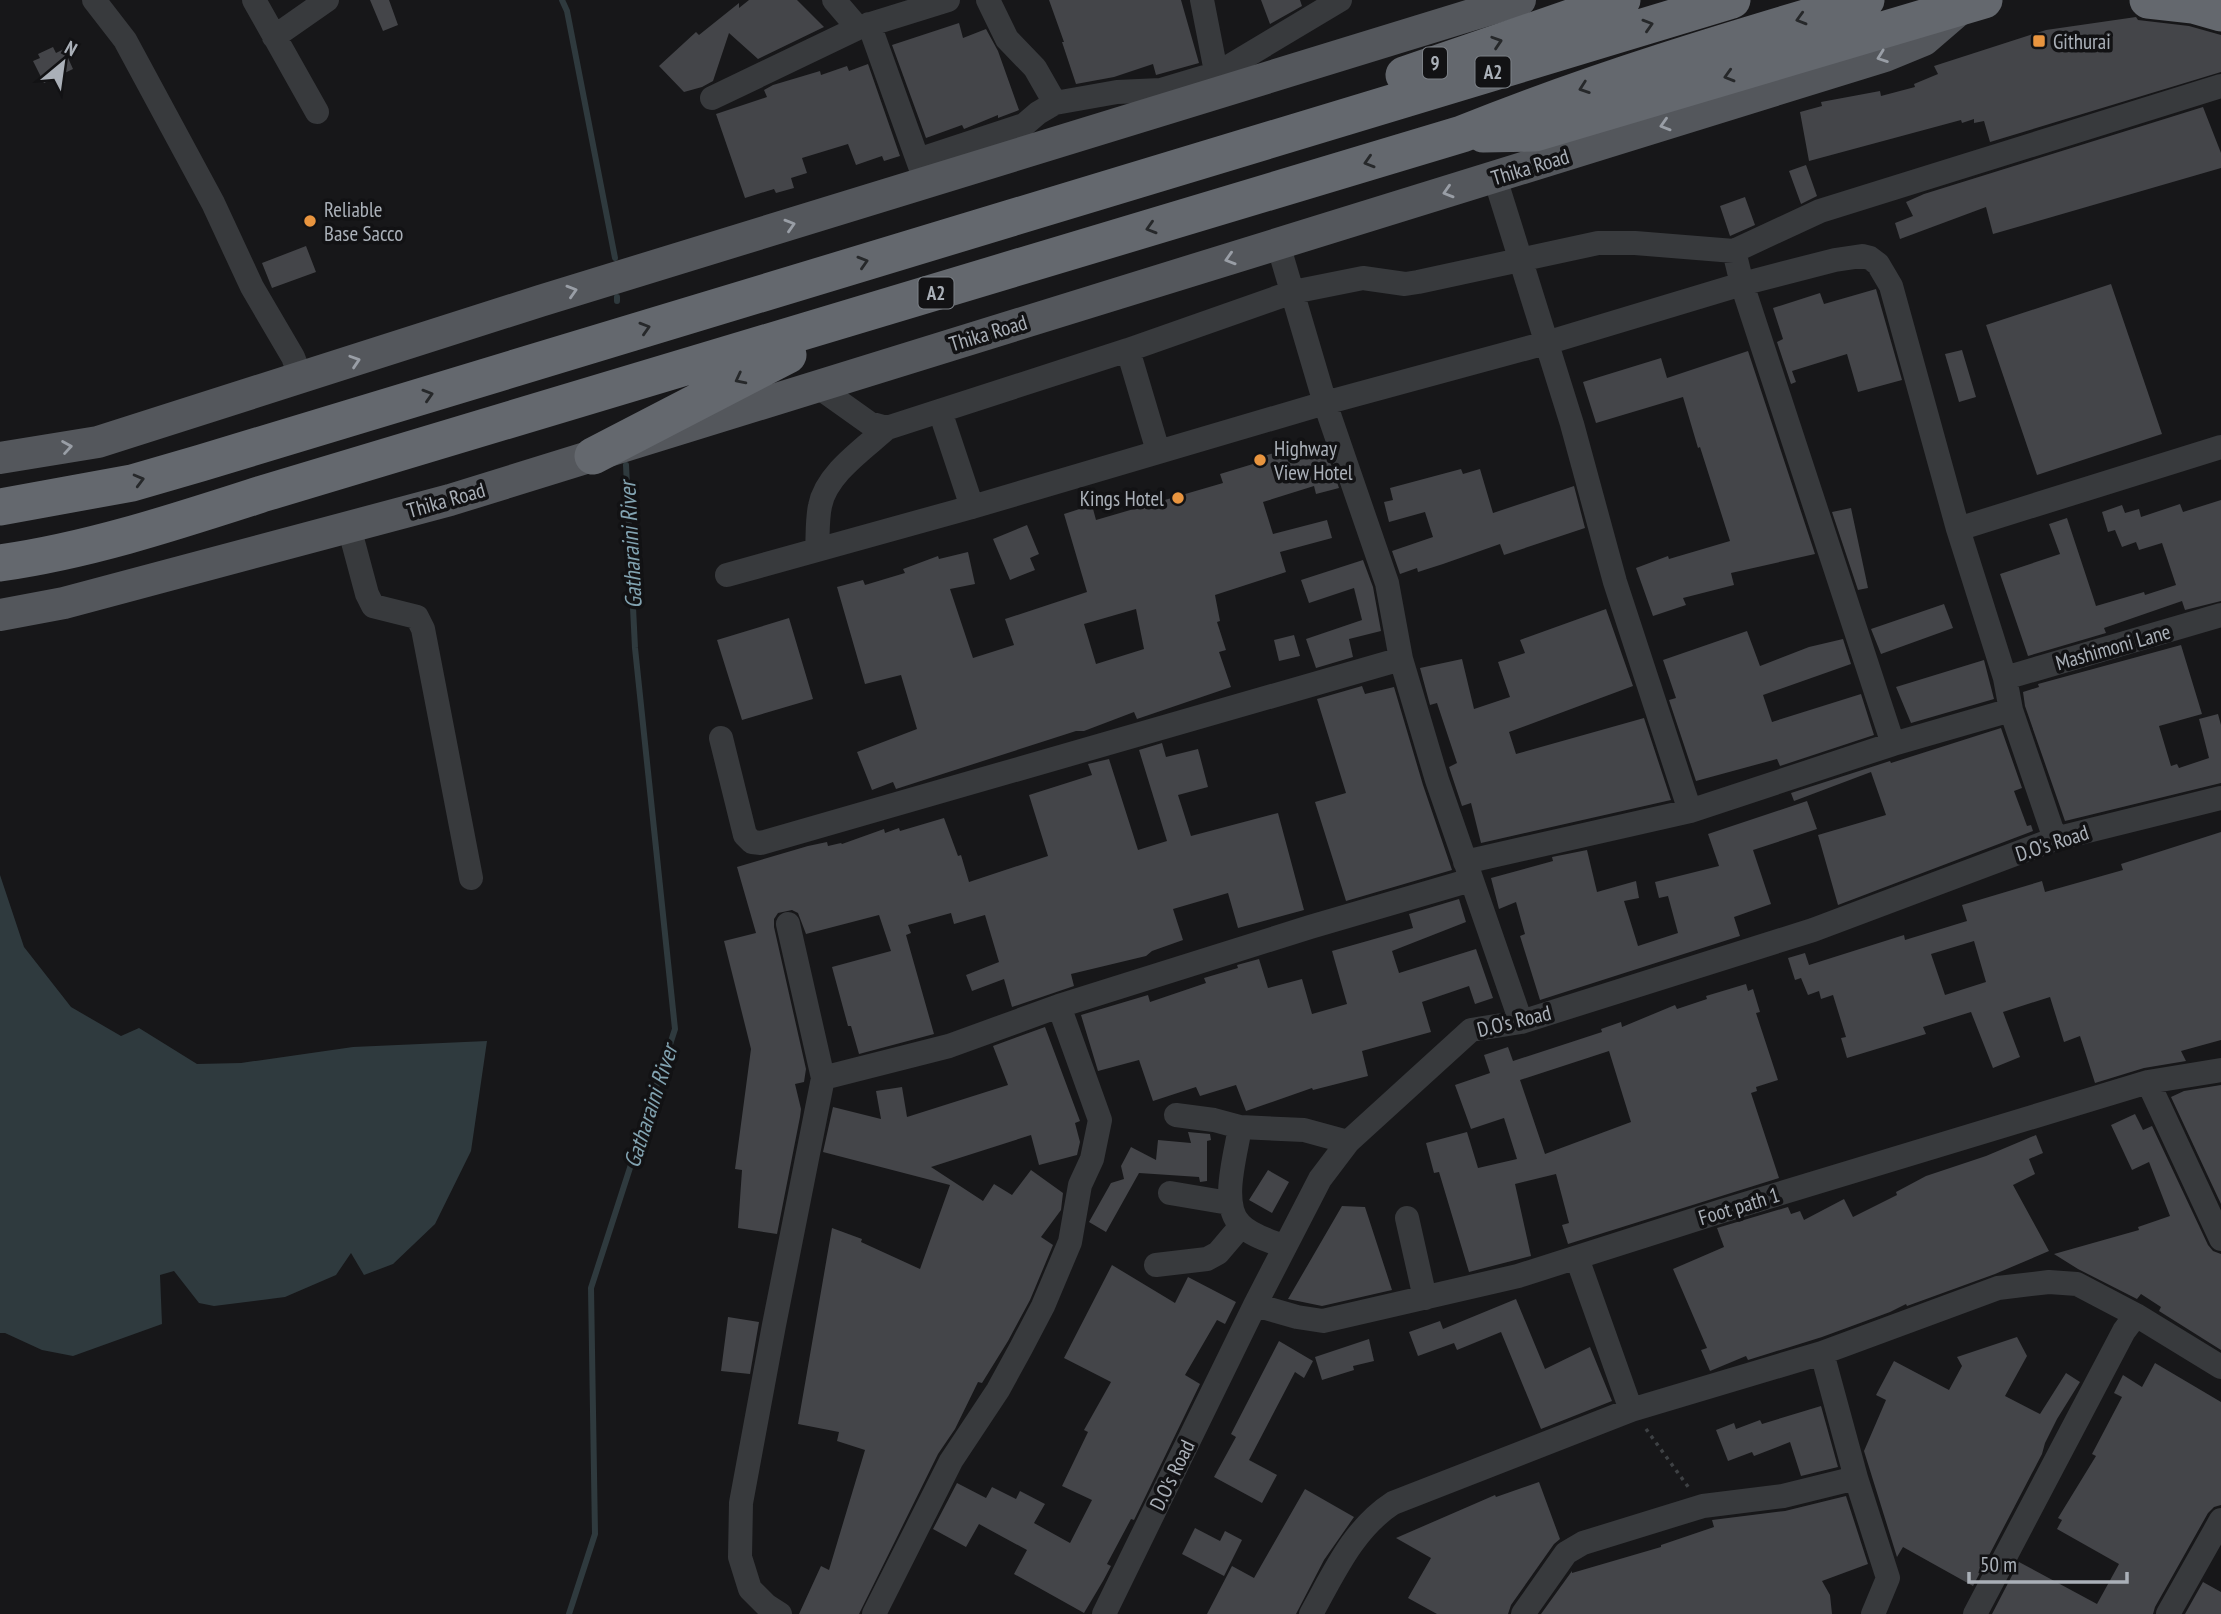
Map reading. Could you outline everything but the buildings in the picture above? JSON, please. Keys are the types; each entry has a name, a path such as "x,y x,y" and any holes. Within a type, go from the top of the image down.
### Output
{"highway":[{"name":"9","path":"1254,144 1384,83 1429,65 1622,0"},
{"name":"A2","path":"0,507 132,483 201,463 1731,0"},
{"name":"A2","path":"0,563 54,555 145,532 278,489 1462,134 1600,82 1866,0"},
{"path":"2148,0 2193,5 2221,13"},
{"path":"1462,134 1535,133 1972,4"},
{"path":"593,456 866,314"}],"main road":[{"path":"0,458 98,442 540,301 922,172 1219,84 1520,0"},
{"name":"Thika Road","path":"0,615 64,603 450,500 1885,57 1924,40 1972,4"}],"street":[{"path":"94,0 125,40 213,202 252,286 293,357 301,379"},
{"path":"254,0 317,113"},
{"path":"274,37 327,0"},
{"path":"834,0 863,26 922,172 1024,125 1055,103 1116,92 1219,84 1340,0"},
{"path":"712,98 863,26 948,0"},
{"path":"988,0 1007,39 1035,68 1055,103"},
{"path":"1202,0 1219,84"},
{"path":"817,550 820,505 827,489 836,475 887,428 1128,350 1293,292 1363,278 1405,284 1418,282 1598,243 1734,251 1820,211 2221,86"},
{"path":"1495,177 1572,424 1615,582 1690,811"},
{"path":"1278,244 1325,403 1387,583 1401,659 1437,780 1521,1022"},
{"path":"1734,251 1742,284 1893,744"},
{"path":"727,575 972,507 1325,403 1546,343 1742,284 1862,256 1878,264 1891,286 1958,529 2005,678 2011,710 2055,839"},
{"path":"1128,350 1158,451"},
{"path":"817,386 869,423 887,428"},
{"path":"940,411 972,507"},
{"path":"1958,529 2221,447"},
{"path":"349,527 367,594 373,606 417,617 424,629 471,878"},
{"name":"Mashimoni Lane","path":"2005,678 2221,615"},
{"path":"721,738 745,835 752,842 761,843 1401,659"},
{"path":"823,1078 949,1046 1059,1006 1310,926 1468,871 1690,811 1893,744 2011,710"},
{"name":"D.O's Road","path":"1104,1614 1255,1305 1320,1180 1348,1142 1471,1030 1521,1022 1813,930 2055,839 2221,798"},
{"path":"780,1614 750,1589 740,1557 741,1503 823,1078 788,924"},
{"path":"874,1614 951,1461 998,1390 1021,1348 1043,1306 1070,1242 1080,1185 1092,1159 1100,1120 1059,1006"},
{"name":"Foot path 1","path":"1255,1305 1323,1321 1518,1276 2148,1082 2221,1070"},
{"path":"2148,1082 2221,1239"},
{"path":"1176,1115 1240,1127 1304,1130 1348,1142"},
{"path":"1240,1127 1229,1203 1233,1216 1241,1226 1285,1247"},
{"path":"1170,1193 1229,1203"},
{"path":"1407,1218 1425,1298"},
{"path":"1156,1265 1207,1259 1218,1253 1241,1226"},
{"path":"1577,1258 1631,1410"},
{"path":"1311,1614 1358,1532 1393,1503 1631,1410 1822,1353 1998,1288 2021,1283 2064,1281 2077,1284 2136,1315 2221,1367"},
{"path":"1975,1614 2119,1342 2136,1315"},
{"path":"1822,1353 1856,1478 1888,1578 1872,1614"},
{"path":"1523,1614 1566,1553 1583,1543 1703,1506 1783,1496 1856,1478"},
{"path":"2168,1614 2221,1520"}],"path":[{"path":"1631,1410 1703,1506"}],"shaded area":[{"path":"0,875 24,947 71,1007 121,1036 139,1028 197,1064 241,1063 353,1047 487,1041 471,1151 435,1224 393,1264 364,1275 351,1253 336,1275 285,1297 214,1306 199,1303 174,1271 160,1275 162,1324 73,1356 42,1350 0,1333"}],"waterway":[{"path":"562,0 567,11 615,258"},
{"name":"Gatharaini River","path":"569,1614 595,1534 591,1288 675,1029 635,648 626,465"}],"place":[{"name":"Githurai","path":"2039,41"},
{"name":"Reliable Base Sacco","path":"310,221"},
{"name":"Highway View Hotel","path":"1260,460"},
{"name":"Kings Hotel","path":"1178,498"}]}
